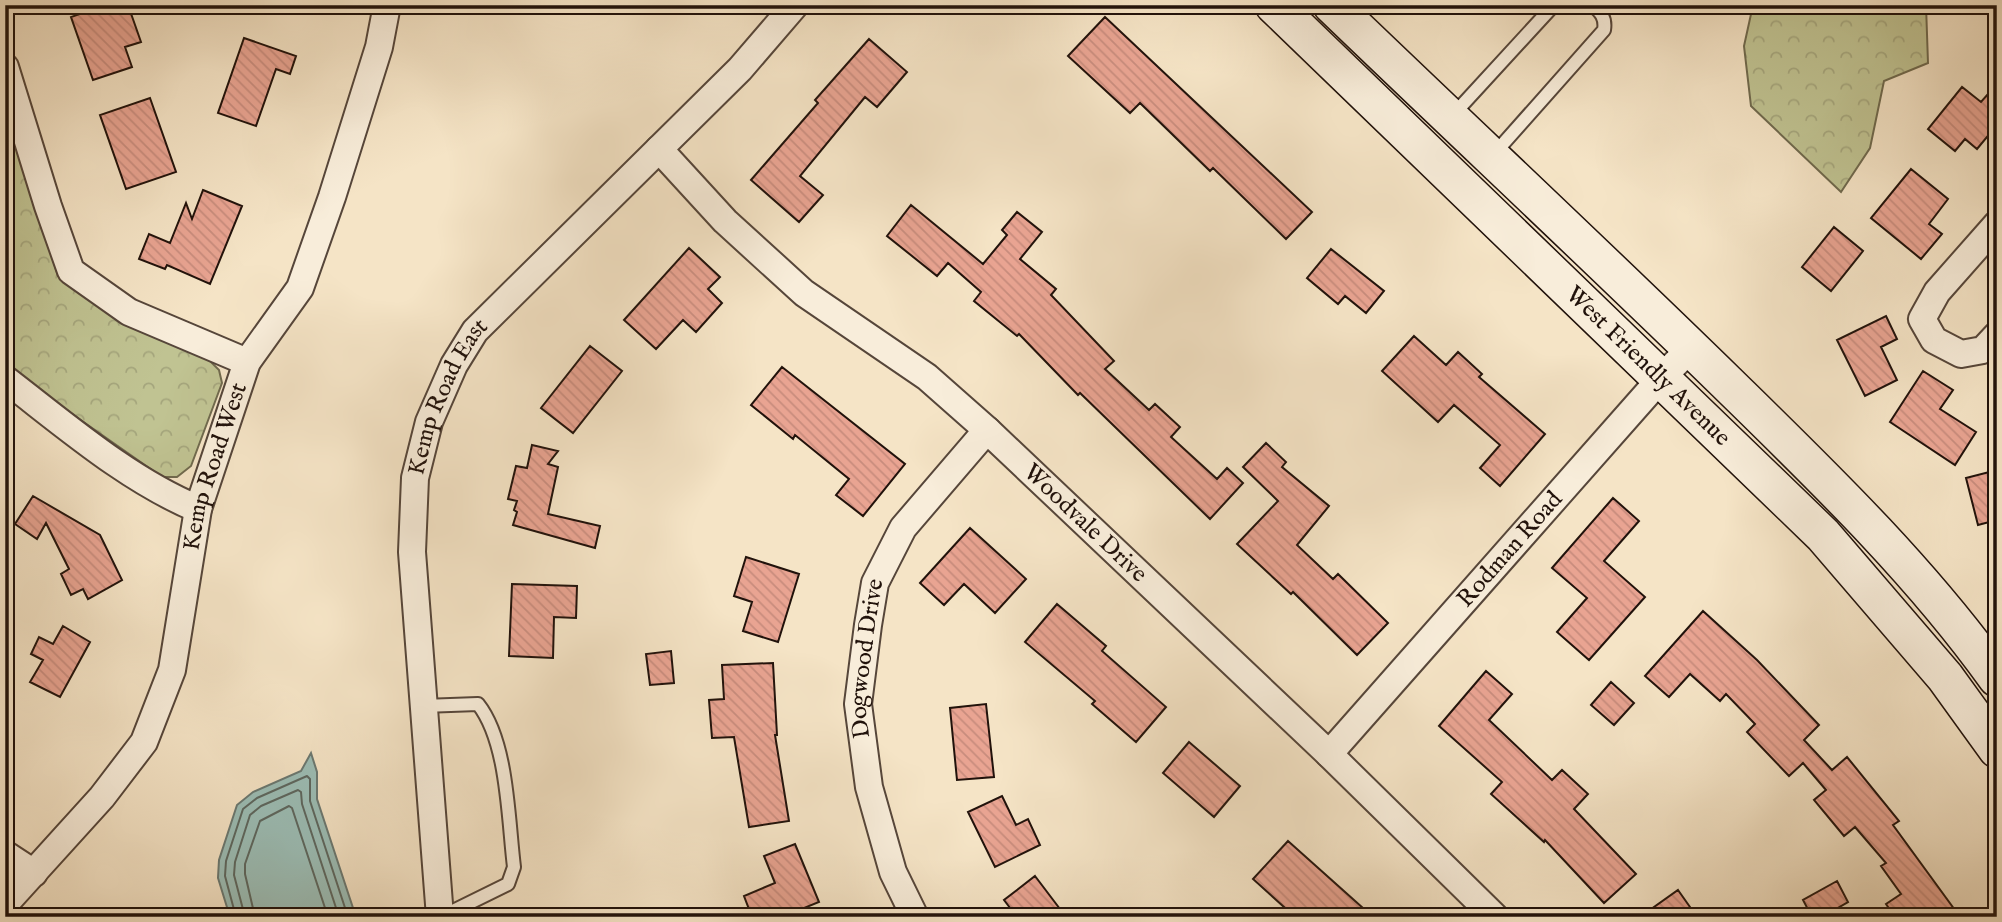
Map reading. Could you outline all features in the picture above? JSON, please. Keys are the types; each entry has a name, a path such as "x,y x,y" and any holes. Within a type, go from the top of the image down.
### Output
{"main road":[{"name":"West Friendly Avenue","path":"1273,5 1823,535 1945,677 1997,749"},
{"name":"West Friendly Avenue","path":"1332,5 1853,507 1997,678"}],"street":[{"name":"Kemp Road West","path":"5,904 102,797 144,743 172,670 198,509 247,362 300,288 379,47 387,5"},
{"name":"Kemp Road East","path":"440,917 412,552 415,478 429,422 454,365 475,331 740,69 795,5"},
{"path":"5,67 71,271 129,312 247,362"},
{"name":"Woodvale Drive","path":"659,149 725,221 804,292 927,377 987,430 1329,754 1495,917"},
{"path":"1997,224 1937,292 1922,319 1934,340 1961,354 1983,351 1997,335"},
{"name":"Rodman Road","path":"1329,754 1662,377 1691,348"},
{"path":"5,379 166,496 198,509"},
{"name":"Dogwood Drive","path":"915,917 893,872 869,787 858,704 868,625 875,583 903,528 987,430"},
{"path":"5,854 34,873"}],"lane":[{"path":"1450,118 1554,5"},
{"path":"1491,157 1604,30 1605,21 1602,14 1592,5"},
{"path":"423,706 478,704 487,715 499,748 514,867 508,884 440,917"}],"green space":[{"path":"1753,5 1926,5 1928,63 1884,81 1870,148 1841,192 1751,106 1744,46"},
{"path":"5,110 58,276 120,322 209,360 219,370 222,383 191,466 177,477 162,477 5,367"}],"water":[{"path":"311,753 317,772 317,799 356,917 230,917 218,878 219,860 237,805 253,792 301,771"}],"building":[{"path":"105,5 128,5 141,42 125,47 132,67 93,80 71,17"},
{"path":"1105,17 1312,212 1286,239 1213,168 1210,171 1140,103 1130,113 1068,56"},
{"path":"244,38 296,56 290,74 276,69 256,126 218,113"},
{"path":"869,39 907,72 877,107 865,97 800,176 823,195 799,222 751,180 818,103 815,100"},
{"path":"1997,84 1997,125 1977,149 1965,139 1955,151 1928,129 1962,87 1981,102"},
{"path":"150,98 176,172 126,189 100,115"},
{"path":"1911,169 1948,199 1929,224 1942,234 1921,259 1871,218"},
{"path":"203,190 242,206 210,284 167,265 165,269 139,259 149,234 170,243 186,203 192,219"},
{"path":"911,205 983,264 1007,235 1002,230 1017,212 1042,232 1020,259 1056,289 1051,295 1114,361 1105,369 1149,410 1155,404 1180,427 1171,437 1217,479 1227,468 1243,483 1210,519 1080,393 1078,395 1019,334 1017,336 974,301 981,292 948,263 937,276 887,236"},
{"path":"1834,227 1863,251 1831,291 1802,267"},
{"path":"689,248 720,277 708,289 722,303 696,332 683,320 656,349 624,320"},
{"path":"1331,249 1384,291 1366,313 1345,296 1338,304 1307,278"},
{"path":"1886,316 1897,339 1881,347 1897,380 1865,396 1837,340"},
{"path":"1414,336 1446,365 1458,352 1482,374 1479,377 1545,434 1500,486 1480,468 1500,445 1454,405 1438,422 1382,371"},
{"path":"590,346 622,371 573,433 541,408"},
{"path":"782,367 905,464 863,516 836,495 849,479 795,435 793,439 751,405"},
{"path":"1923,371 1953,390 1940,409 1976,432 1955,465 1890,422"},
{"path":"1266,443 1286,462 1282,467 1329,506 1297,545 1333,579 1338,574 1388,623 1357,655 1293,592 1291,594 1237,544 1278,501 1243,467"},
{"path":"532,445 558,451 548,464 558,467 548,514 600,526 595,548 513,525 517,501 508,499 516,466 527,468"},
{"path":"1997,470 1997,520 1978,525 1966,478"},
{"path":"33,496 100,535 122,580 88,599 83,589 71,595 61,574 69,569 46,523 37,539 15,524"},
{"path":"1613,498 1639,521 1604,561 1645,597 1589,660 1557,632 1587,598 1552,568"},
{"path":"970,528 1026,579 995,613 964,584 944,605 920,583"},
{"path":"746,557 799,574 778,642 743,631 752,602 734,596"},
{"path":"512,584 577,586 576,618 554,617 553,658 509,656"},
{"path":"1057,604 1106,646 1102,651 1166,707 1136,742 1092,704 1095,701 1025,642"},
{"path":"1703,611 1757,660 1819,725 1804,740 1832,770 1847,757 1899,821 1893,825 1960,917 1895,917 1886,904 1901,894 1881,866 1886,863 1855,827 1844,836 1814,800 1826,790 1803,763 1789,776 1747,732 1755,724 1726,694 1720,701 1690,674 1669,697 1645,676"},
{"path":"63,626 90,642 60,697 30,682 43,660 31,654 39,637 53,644"},
{"path":"671,651 674,683 650,685 646,654"},
{"path":"773,663 775,735 789,821 749,827 734,737 712,738 709,700 724,699 722,665"},
{"path":"1486,671 1512,694 1489,720 1552,780 1562,770 1588,794 1574,809 1636,874 1604,903 1545,840 1544,842 1491,794 1502,782 1439,726"},
{"path":"1611,682 1634,703 1614,725 1591,705"},
{"path":"986,704 994,777 957,780 950,708"},
{"path":"1189,742 1240,786 1214,817 1163,773"},
{"path":"1002,796 1016,825 1028,819 1040,845 995,867 968,812"},
{"path":"1288,841 1373,917 1295,917 1253,879"},
{"path":"795,844 819,902 782,917 752,917 744,896 775,883 764,856"},
{"path":"1035,876 1066,917 1017,917 1004,900"},
{"path":"1837,881 1848,902 1822,917 1812,917 1803,900"},
{"path":"1678,890 1697,917 1640,917"}]}
